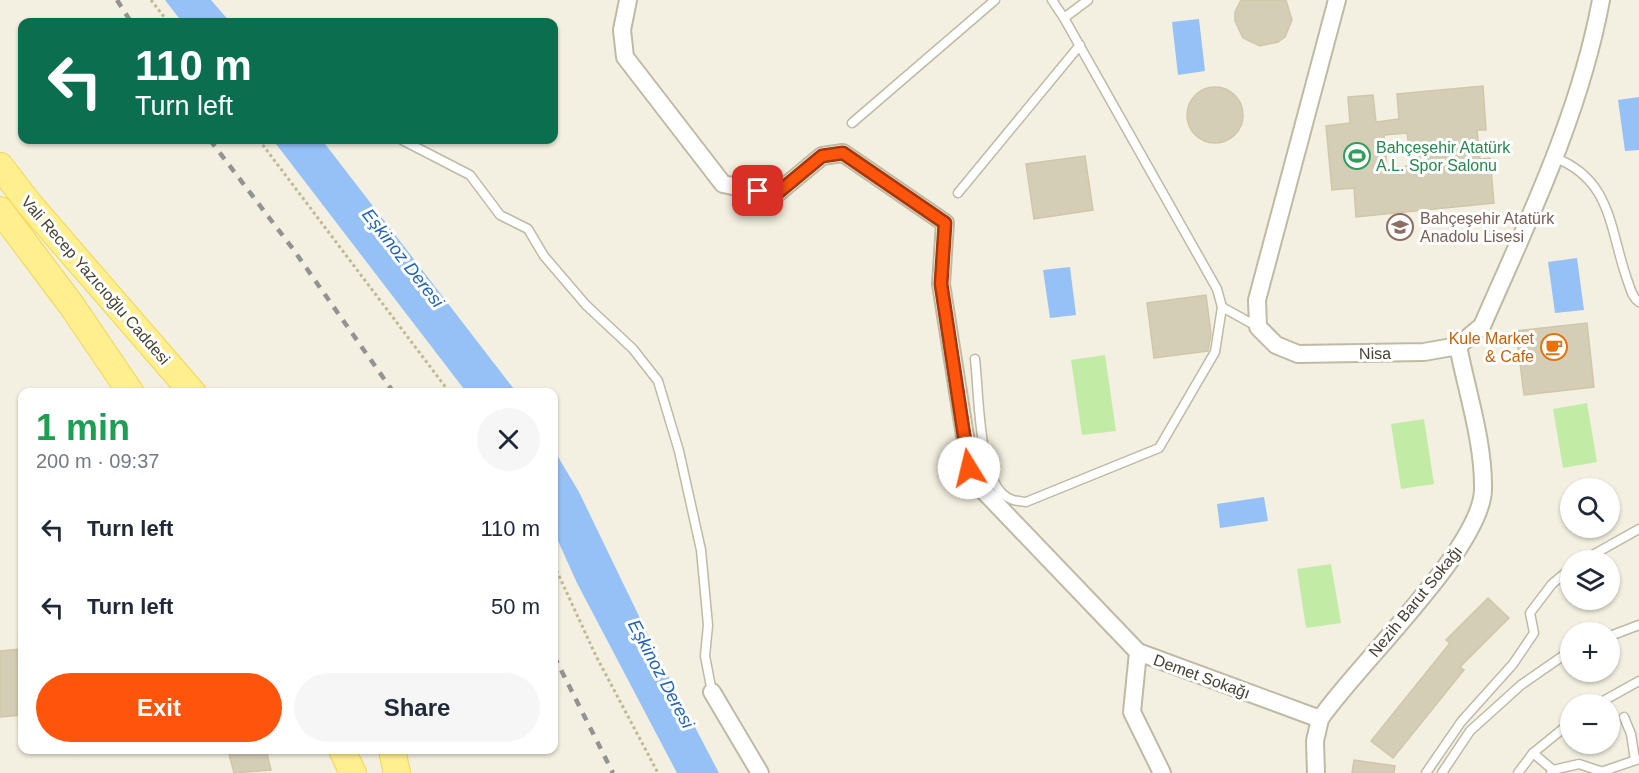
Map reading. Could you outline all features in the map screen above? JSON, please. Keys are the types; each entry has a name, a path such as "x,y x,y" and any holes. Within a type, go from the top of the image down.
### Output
{"main road":[{"name":"Vali Recep Yazıcıoğlu Caddesi","path":"0,166 31,206 189,388"},
{"name":"Vali Recep Yazıcıoğlu Caddesi","path":"0,210 72,306 128,388"},
{"path":"344,754 353,773"},
{"path":"393,754 397,773"}],"street":[{"path":"628,0 622,30 625,57 723,184 775,195 822,156 843,153 945,223 941,284 969,468 979,486 1138,652"},
{"path":"1258,327 1257,300 1337,0"},
{"name":"Nisa","path":"1258,327 1276,345 1298,354 1424,352 1458,346 1482,326 1575,104 1593,41 1600,0"},
{"name":"Nezih Barut Sokağı","path":"1320,719 1436,579 1462,543 1476,518 1483,492 1480,453 1458,346"},
{"name":"Demet Sokağı","path":"1162,773 1132,712 1138,652 1320,719"},
{"path":"712,692 760,773"},
{"path":"1316,773 1315,741 1320,719"}],"lane":[{"path":"852,123 995,0"},
{"path":"975,359 986,457 993,479 1002,494 1011,500 1026,502 1159,448 1215,352 1222,307 1217,288 1080,45 1052,0"},
{"path":"1064,18 1088,0"},
{"path":"958,193 1080,45"},
{"path":"410,144 470,175 500,215 528,229 544,256 586,305 633,349 658,381 678,452 701,550 708,625 705,656 712,692"},
{"path":"1553,157 1587,175 1603,196 1626,276 1634,299 1639,302"},
{"path":"1222,307 1258,327"},
{"path":"1601,550 1639,528"},
{"path":"1426,773 1461,722 1513,664 1534,633 1530,613 1552,584 1560,578"},
{"path":"1620,633 1639,626"},
{"path":"1442,773 1470,731 1521,685 1560,658"},
{"path":"1616,694 1639,681"},
{"path":"1533,753 1552,771 1579,764 1599,772 1637,760 1635,734 1624,717"},
{"path":"1518,773 1533,753 1560,731"}],"path":[{"path":"151,0 165,18"},
{"path":"261,144 446,388"},
{"path":"558,574 596,656 658,773"}],"green space":[{"path":"1105,355 1116,431 1082,435 1071,360"},
{"path":"1587,403 1597,462 1563,468 1553,409"},
{"path":"1424,419 1434,484 1401,489 1391,424"},
{"path":"1331,564 1341,623 1306,628 1297,569"}],"water":[{"path":"165,0 211,0 227,18 179,18"},
{"path":"1199,19 1205,71 1178,75 1172,22"},
{"path":"1639,97 1639,150 1625,151 1618,100"},
{"name":"Eşkinoz Deresi","path":"276,144 325,144 513,388 463,388"},
{"path":"1577,258 1584,310 1555,313 1548,262"},
{"path":"1070,267 1076,315 1050,318 1043,270"},
{"name":"Eşkinoz Deresi","path":"558,457 579,492 664,668 719,773 677,773 577,583 558,541"},
{"path":"1264,497 1268,521 1220,528 1217,504"}],"building":[{"path":"1241,0 1286,0 1292,20 1285,37 1278,42 1260,46 1243,38 1235,21 1235,12"},
{"name":"Bahçeşehir Atatürk Anadolu Lisesi","path":"1483,86 1486,130 1477,130 1480,159 1490,158 1494,203 1356,217 1354,188 1332,190 1326,126 1350,123 1348,97 1373,95 1376,122 1399,119 1397,94","holes":["1407,133 1411,166 1387,168 1384,135"]},
{"path":"1209,87 1221,87 1231,91 1239,99 1243,115 1239,131 1231,139 1221,143 1209,143 1199,139 1191,131 1187,121 1187,109 1191,99 1199,91"},
{"path":"1085,156 1093,210 1034,219 1026,164"},
{"path":"1206,295 1211,334 1208,351 1154,358 1147,303"},
{"name":"Kule Market & Cafe","path":"1587,323 1594,387 1524,395 1516,331"},
{"path":"1488,598 1509,618 1460,667 1464,670 1393,758 1371,741 1450,643 1446,640"},
{"path":"18,649 18,715 0,717 0,651"},
{"path":"229,754 267,754 271,770 234,773"},
{"path":"1354,760 1395,766 1394,773 1352,773"}],"railway":[{"path":"117,0 128,18"},
{"path":"213,144 293,249 390,388"},
{"path":"558,664 613,773"}],"place":[{"name":"Bahçeşehir Atatürk A.L. Spor Salonu","path":"1357,156"},
{"name":"Bahçeşehir Atatürk Anadolu Lisesi","path":"1400,227"},
{"name":"Kule Market & Cafe","path":"1554,347"}],"route":[{"path":"758,191 775,195 822,156 843,153 945,223 941,284 969,468"}]}
